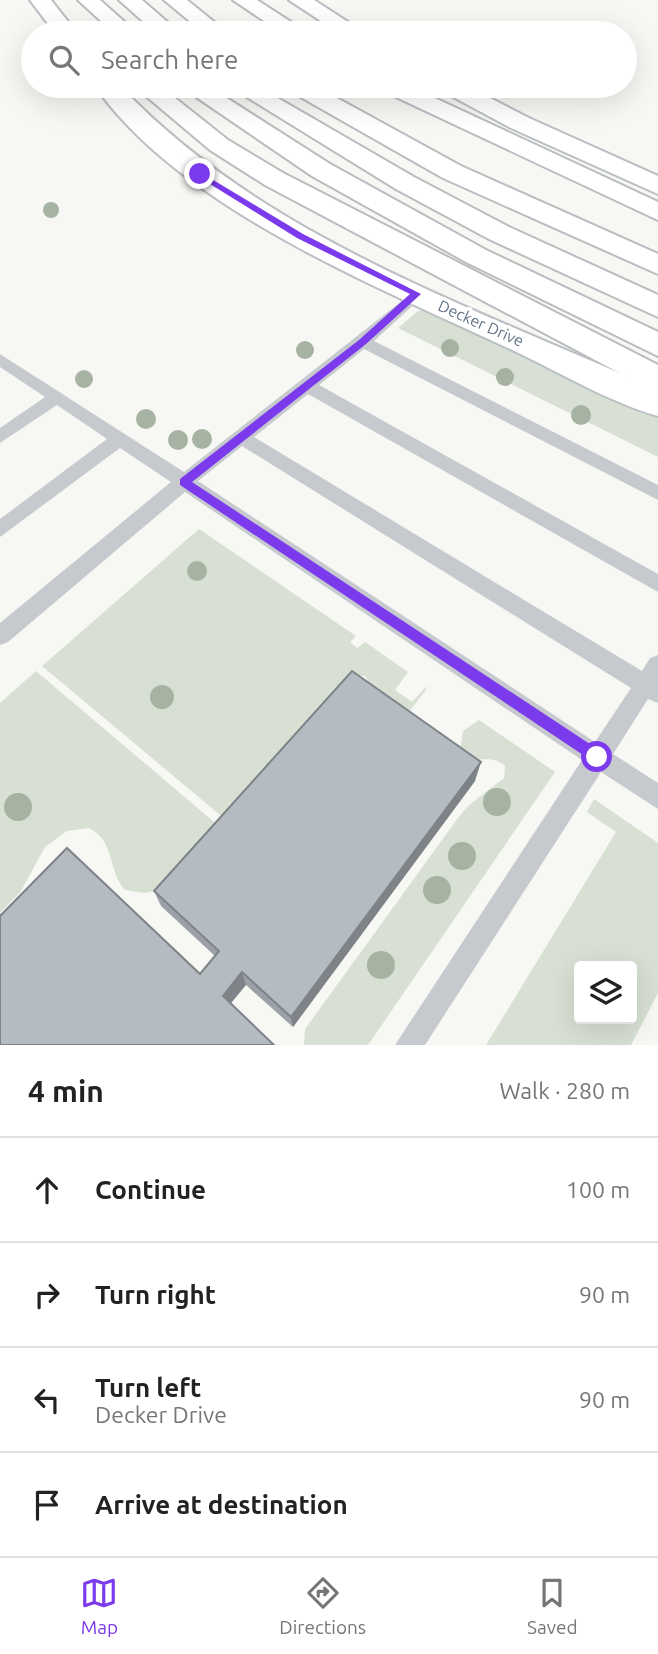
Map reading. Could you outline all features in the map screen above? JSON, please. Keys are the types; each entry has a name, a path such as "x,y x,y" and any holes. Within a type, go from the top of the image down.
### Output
{"main road":[{"path":"40,0 57,21"},
{"path":"87,0 97,21"},
{"path":"87,0 112,21"},
{"path":"129,0 154,21"},
{"path":"174,0 201,21"},
{"path":"232,0 254,21"},
{"path":"243,0 277,21"},
{"path":"299,0 334,21"},
{"name":"Decker Drive","path":"118,98 164,147 200,174 300,236 416,294 658,404"},
{"path":"161,98 219,145 274,179 658,379"},
{"path":"211,98 333,177 476,256 658,345"},
{"path":"261,98 440,202 658,307"},
{"path":"320,98 453,172 658,264"},
{"path":"361,98 389,117 533,199 658,264"},
{"path":"416,98 658,212"},
{"path":"473,98 520,123 658,186"}],"lane":[{"path":"0,636 184,482 363,342 416,294"},
{"path":"363,342 658,493"},
{"path":"0,359 658,797"},
{"path":"308,386 658,584"},
{"path":"0,437 57,397"},
{"path":"242,438 652,689"},
{"path":"0,529 119,439"},
{"path":"409,1045 597,757 652,689 658,666"}],"shaded area":[{"path":"418,311 429,311 658,416 658,457 398,328"},
{"path":"199,529 356,636 350,642 357,648 365,642 408,672 395,690 412,702 427,686 408,713 372,687 365,676 347,675 323,712 226,820 42,666"},
{"path":"36,671 220,827 158,890 145,893 125,890 119,882 108,848 98,834 89,828 67,831 45,847 21,891 0,913 0,703"},
{"path":"479,720 555,772 368,1045 304,1045 305,1029 458,818 469,805 504,778 505,766 501,763 488,759 469,760 460,751 463,731"},
{"path":"594,799 658,843 658,993 631,1045 486,1045 616,832 587,812"}],"building":[{"path":"352,671 481,762 291,1017 242,972 223,996 274,1045 0,1045 0,916 67,848 200,974 219,951 154,891"}],"route":[{"path":"200,174 300,236 416,294 363,342 184,482 597,757"}]}
